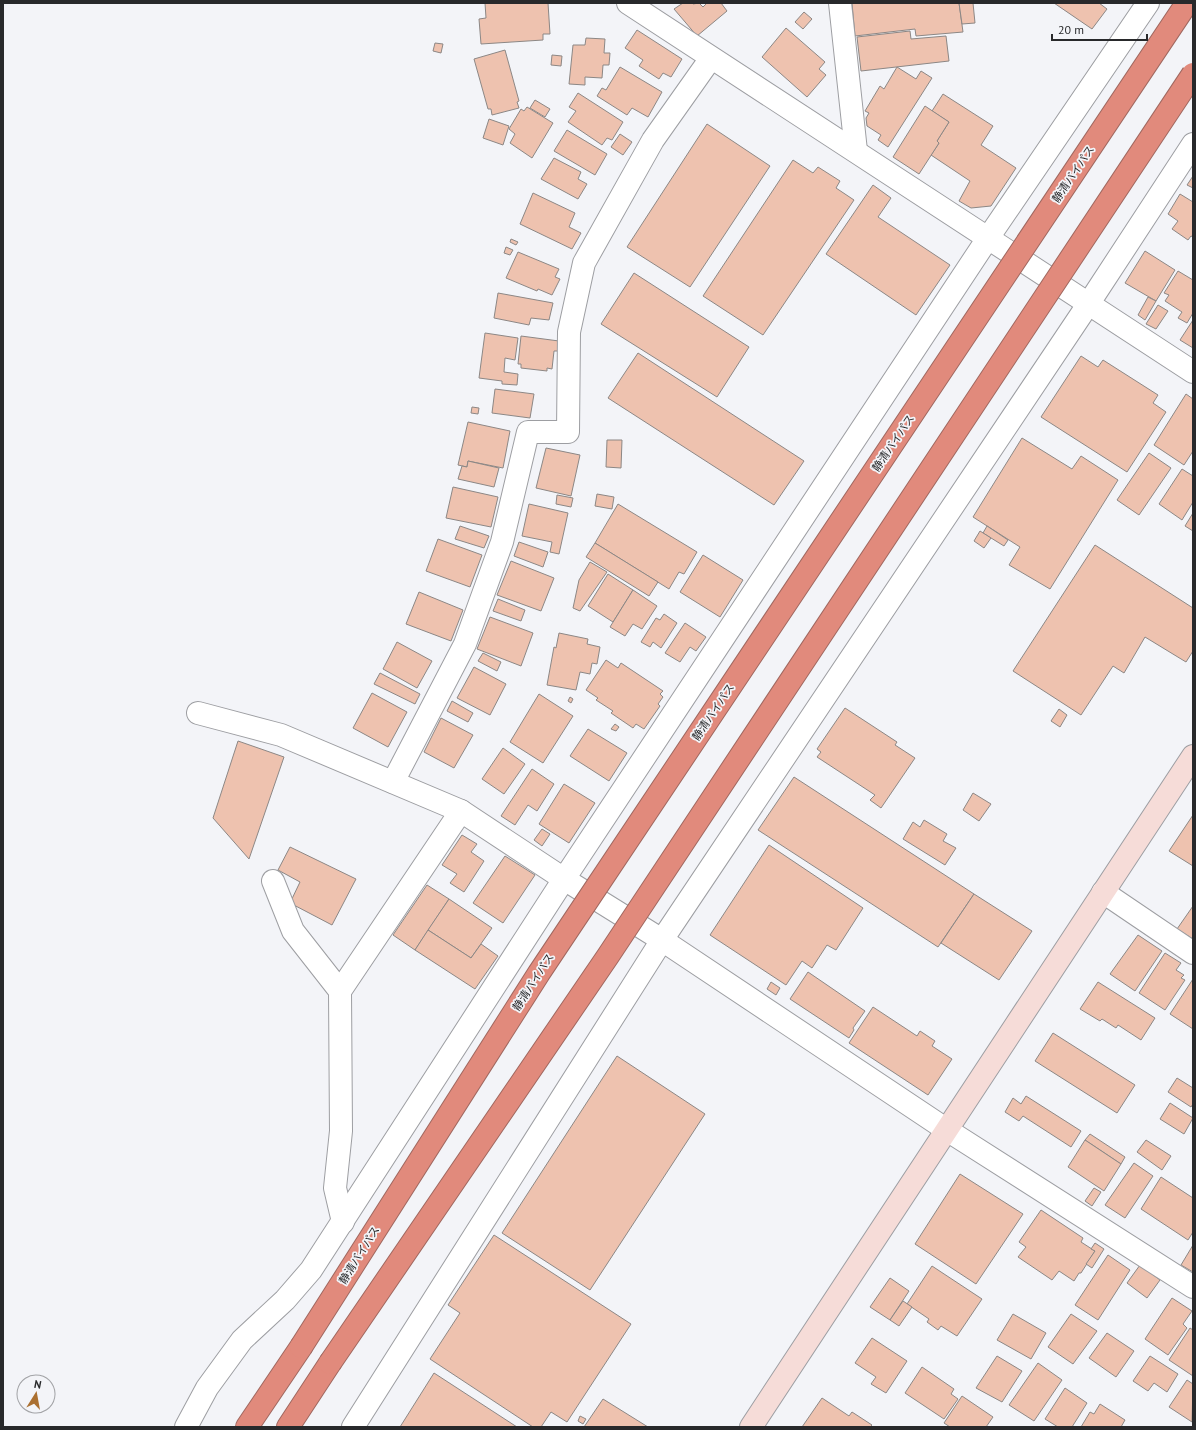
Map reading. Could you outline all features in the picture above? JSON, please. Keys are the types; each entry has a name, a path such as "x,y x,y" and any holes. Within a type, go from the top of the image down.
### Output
{"highway":[{"name":"静清バイパス","path":"247,1427 301,1347 539,973 1187,3"},
{"path":"288,1427 330,1363 608,956 1193,74"},
{"path":"293,1427 330,1363"}],"street":[{"path":"628,3 710,58 856,151 1193,372"},
{"path":"840,3 856,151"},
{"path":"186,1427 207,1388 242,1340 285,1300 311,1270 564,879 988,238 1148,3"},
{"path":"393,782 464,644 502,542 528,432 568,432 569,332 584,263 653,140 710,58"},
{"path":"353,1427 662,940 1089,303 1193,144"},
{"path":"198,713 281,735 461,811 564,879 662,940 947,1130 1193,1287"},
{"path":"751,1427 1193,756"},
{"path":"343,1222 334,1188 341,1131 340,990 461,811"},
{"path":"273,881 293,931 340,990"},
{"path":"1103,892 1193,953"}],"building":[{"path":"485,3 548,3 550,34 543,34 543,40 481,44 479,19 486,18"},
{"path":"683,3 699,3 703,7 707,3 721,3 727,11 697,36 674,9"},
{"path":"852,3 959,3 963,32 916,36 915,29 855,36"},
{"path":"959,3 973,3 975,23 962,24"},
{"path":"1054,3 1099,3 1107,9 1092,29"},
{"path":"804,12 812,19 803,29 795,22"},
{"path":"786,28 825,62 819,69 826,75 807,97 762,57"},
{"path":"637,30 682,59 671,77 663,73 659,79 639,66 643,60 625,48"},
{"path":"910,31 911,39 946,36 949,61 861,71 857,37"},
{"path":"586,38 605,39 604,53 610,53 609,65 603,65 602,78 585,77 585,85 569,84 573,45 585,45"},
{"path":"435,43 443,44 441,53 433,51"},
{"path":"505,50 519,101 517,102 519,108 492,115 491,109 488,109 474,59"},
{"path":"552,55 562,56 561,66 551,65"},
{"path":"620,67 662,92 648,117 632,108 627,115 597,96 602,88 606,90"},
{"path":"897,67 916,79 921,71 932,78 888,147 878,140 881,135 867,126 866,118 869,113 865,111 880,86 884,89"},
{"path":"578,93 623,122 612,140 607,138 602,145 568,122 576,111 569,107"},
{"path":"943,94 993,126 981,145 1016,168 991,206 971,208 959,201 970,181 931,155 939,143 937,141 949,122 932,111"},
{"path":"535,100 550,109 545,117 530,108"},
{"path":"925,106 949,122 937,141 939,143 919,174 893,157"},
{"path":"527,107 553,123 532,158 510,143 515,134 509,129 521,109 524,111"},
{"path":"489,119 509,126 503,145 483,138"},
{"path":"707,124 770,166 690,287 627,247"},
{"path":"567,130 607,154 595,175 554,151"},
{"path":"620,134 632,142 623,155 611,147"},
{"path":"554,158 581,172 578,179 587,184 578,199 541,179"},
{"path":"793,160 813,173 818,167 840,181 836,188 854,200 763,335 703,296"},
{"path":"1193,176 1193,188 1187,185"},
{"path":"873,185 891,198 878,217 950,265 916,315 826,254"},
{"path":"533,193 575,213 569,227 581,233 572,249 520,224"},
{"path":"1180,194 1193,202 1193,237 1191,236 1188,240 1172,229 1178,221 1168,214"},
{"path":"511,239 518,242 516,245 510,242"},
{"path":"506,247 513,250 510,255 504,253"},
{"path":"1145,251 1175,270 1156,301 1125,283"},
{"path":"518,252 559,269 555,277 560,279 552,295 538,289 537,291 506,278"},
{"path":"1178,271 1193,280 1193,313 1187,323 1178,318 1182,312 1165,301 1169,295 1164,293"},
{"path":"634,273 749,347 717,397 601,324"},
{"path":"498,293 553,303 549,320 531,318 529,325 494,318"},
{"path":"1148,297 1156,301 1145,320 1138,315"},
{"path":"1158,305 1168,311 1156,329 1146,324"},
{"path":"1193,320 1193,348 1180,340"},
{"path":"485,333 518,338 515,360 505,358 504,372 518,374 517,385 502,384 502,381 479,378"},
{"path":"521,336 559,341 558,351 554,351 552,369 547,368 547,371 521,368 521,364 518,364"},
{"path":"638,353 804,461 774,505 608,398"},
{"path":"1081,356 1098,367 1103,360 1158,395 1153,403 1166,412 1127,472 1041,417"},
{"path":"495,389 534,394 530,418 492,413"},
{"path":"1186,394 1193,399 1193,451 1184,465 1154,445"},
{"path":"472,407 479,408 478,414 471,413"},
{"path":"468,422 510,431 503,468 468,461 467,467 458,465"},
{"path":"1022,438 1072,469 1081,456 1118,480 1050,589 1009,565 1020,547 973,517"},
{"path":"607,440 622,440 621,468 606,467"},
{"path":"546,448 580,455 571,496 536,488"},
{"path":"1149,453 1171,468 1139,515 1117,500"},
{"path":"468,461 499,468 494,487 458,479 462,466 467,467"},
{"path":"1182,469 1193,476 1193,502 1182,520 1159,504"},
{"path":"453,487 498,497 491,527 446,518"},
{"path":"597,494 614,497 612,509 595,506"},
{"path":"557,495 573,498 571,507 556,504"},
{"path":"529,504 568,513 559,554 550,552 552,542 522,536"},
{"path":"618,504 697,552 684,574 679,572 669,589 595,543"},
{"path":"1193,513 1193,531 1185,526"},
{"path":"460,526 489,536 484,548 455,539"},
{"path":"987,526 1008,540 1004,546 983,533"},
{"path":"980,531 991,538 984,548 974,541"},
{"path":"438,539 482,555 470,587 426,571"},
{"path":"519,542 548,552 543,567 514,556"},
{"path":"595,543 658,582 649,596 586,557"},
{"path":"1095,545 1193,608 1193,651 1186,662 1145,637 1124,673 1113,666 1081,715 1013,671"},
{"path":"703,555 743,580 720,617 680,592"},
{"path":"511,561 554,578 541,611 497,595"},
{"path":"590,562 607,572 580,611 573,608 579,580"},
{"path":"608,574 633,590 613,622 588,606"},
{"path":"633,590 657,606 642,629 633,624 625,636 610,627"},
{"path":"419,592 463,610 451,641 406,624"},
{"path":"498,599 525,610 521,621 493,611"},
{"path":"664,614 677,623 661,648 653,642 650,647 641,642 656,618 660,620"},
{"path":"490,617 533,633 521,666 477,649"},
{"path":"685,623 706,637 696,651 690,647 680,662 665,653"},
{"path":"559,633 588,639 587,644 600,647 597,664 592,663 590,674 580,672 576,690 547,685 554,647 556,648"},
{"path":"397,642 432,661 417,688 383,669"},
{"path":"483,653 501,662 497,671 478,661"},
{"path":"606,660 618,668 621,663 663,691 660,694 663,697 658,704 660,706 644,729 636,724 633,728 611,713 613,711 596,700 598,698 586,690"},
{"path":"474,667 506,684 490,715 457,698"},
{"path":"380,673 420,694 415,704 374,684"},
{"path":"372,693 407,712 388,747 353,728"},
{"path":"539,694 573,716 543,763 510,742"},
{"path":"570,697 573,699 571,703 568,701"},
{"path":"452,701 473,713 468,722 447,711"},
{"path":"845,708 897,742 895,745 915,758 881,808 870,800 875,795 817,757 821,752 817,749"},
{"path":"1059,709 1067,715 1060,727 1051,721"},
{"path":"441,718 473,735 454,768 424,752"},
{"path":"615,724 619,727 616,731 611,729"},
{"path":"588,729 627,753 609,781 570,756"},
{"path":"238,741 284,757 249,859 213,818"},
{"path":"503,748 525,764 504,794 482,779"},
{"path":"532,769 554,784 537,811 528,805 515,825 501,816"},
{"path":"794,777 974,894 938,947 758,830"},
{"path":"564,784 595,803 569,843 539,824"},
{"path":"973,793 991,804 979,821 963,810"},
{"path":"1193,815 1193,866 1169,851"},
{"path":"924,820 947,834 943,841 956,848 945,865 903,839 913,822 920,827"},
{"path":"542,829 550,834 542,846 534,840"},
{"path":"462,835 477,844 471,852 484,861 464,892 450,883 457,874 442,865"},
{"path":"769,845 863,908 836,950 827,945 812,968 802,961 786,985 710,935"},
{"path":"290,847 356,879 332,925 290,903 300,882 278,870"},
{"path":"505,856 535,875 503,923 473,903"},
{"path":"427,885 449,899 415,950 393,935"},
{"path":"974,894 1032,931 999,980 941,943"},
{"path":"449,899 492,928 471,958 428,930"},
{"path":"1193,906 1193,939 1177,929"},
{"path":"428,930 471,958 481,944 498,956 475,989 415,950"},
{"path":"1138,935 1162,951 1135,991 1110,974"},
{"path":"1165,953 1181,963 1176,970 1184,975 1181,978 1185,980 1165,1010 1139,993"},
{"path":"808,972 865,1011 853,1028 854,1030 849,1038 790,999"},
{"path":"1193,979 1193,1029 1170,1014"},
{"path":"771,982 780,988 776,995 767,989"},
{"path":"1098,982 1155,1018 1141,1040 1118,1025 1116,1028 1102,1019 1100,1021 1080,1009"},
{"path":"873,1007 917,1036 920,1031 935,1041 932,1046 952,1059 928,1095 849,1043"},
{"path":"1053,1033 1135,1085 1117,1113 1035,1061"},
{"path":"617,1056 705,1114 590,1290 502,1233"},
{"path":"1177,1078 1193,1088 1193,1104 1191,1107 1168,1092"},
{"path":"1026,1096 1081,1131 1071,1147 1023,1116 1019,1121 1005,1112 1013,1098 1021,1104"},
{"path":"1170,1103 1193,1118 1184,1134 1160,1119"},
{"path":"1090,1134 1125,1157 1121,1164 1085,1140"},
{"path":"1085,1140 1121,1164 1104,1191 1068,1167"},
{"path":"1146,1140 1171,1156 1162,1170 1137,1152"},
{"path":"1134,1163 1153,1176 1125,1218 1105,1205"},
{"path":"960,1174 1023,1214 976,1284 915,1244"},
{"path":"1161,1177 1193,1198 1193,1232 1188,1240 1141,1209"},
{"path":"1094,1188 1101,1192 1092,1206 1085,1201"},
{"path":"1041,1210 1083,1238 1081,1242 1095,1251 1074,1281 1059,1271 1052,1280 1018,1257 1026,1247 1019,1242"},
{"path":"494,1235 631,1324 567,1422 551,1412 541,1427 533,1427 430,1359 460,1313 448,1305"},
{"path":"1095,1243 1104,1249 1092,1268 1086,1264 1095,1251 1091,1249"},
{"path":"1193,1245 1193,1272 1181,1265"},
{"path":"1108,1255 1130,1270 1098,1320 1075,1305"},
{"path":"1140,1265 1160,1280 1147,1298 1127,1283"},
{"path":"932,1266 982,1299 957,1336 941,1326 938,1330 927,1322 929,1319 907,1304"},
{"path":"890,1278 909,1291 890,1320 870,1307"},
{"path":"1172,1298 1192,1311 1183,1324 1187,1328 1168,1355 1145,1339"},
{"path":"903,1301 912,1307 899,1326 890,1320"},
{"path":"1013,1314 1046,1333 1031,1359 997,1340"},
{"path":"1071,1314 1097,1331 1073,1364 1048,1347"},
{"path":"1190,1328 1193,1330 1193,1376 1169,1360"},
{"path":"1107,1333 1134,1351 1116,1377 1089,1358"},
{"path":"872,1338 907,1361 886,1393 871,1384 876,1377 855,1363"},
{"path":"997,1356 1022,1371 1002,1402 976,1388"},
{"path":"1150,1356 1178,1374 1167,1392 1154,1383 1148,1391 1133,1381"},
{"path":"1038,1363 1062,1380 1034,1421 1009,1405"},
{"path":"922,1367 954,1389 951,1394 958,1399 944,1419 905,1393"},
{"path":"434,1373 517,1427 400,1427"},
{"path":"1187,1380 1193,1384 1192,1422 1169,1407"},
{"path":"1065,1388 1087,1403 1072,1427 1058,1427 1045,1419"},
{"path":"962,1396 993,1417 986,1427 950,1427 944,1423"},
{"path":"822,1398 849,1416 852,1412 872,1425 870,1427 802,1427"},
{"path":"603,1399 648,1427 584,1427"},
{"path":"1100,1404 1125,1420 1121,1427 1081,1427 1090,1412 1094,1414"},
{"path":"580,1416 586,1419 583,1424 578,1421"}]}
